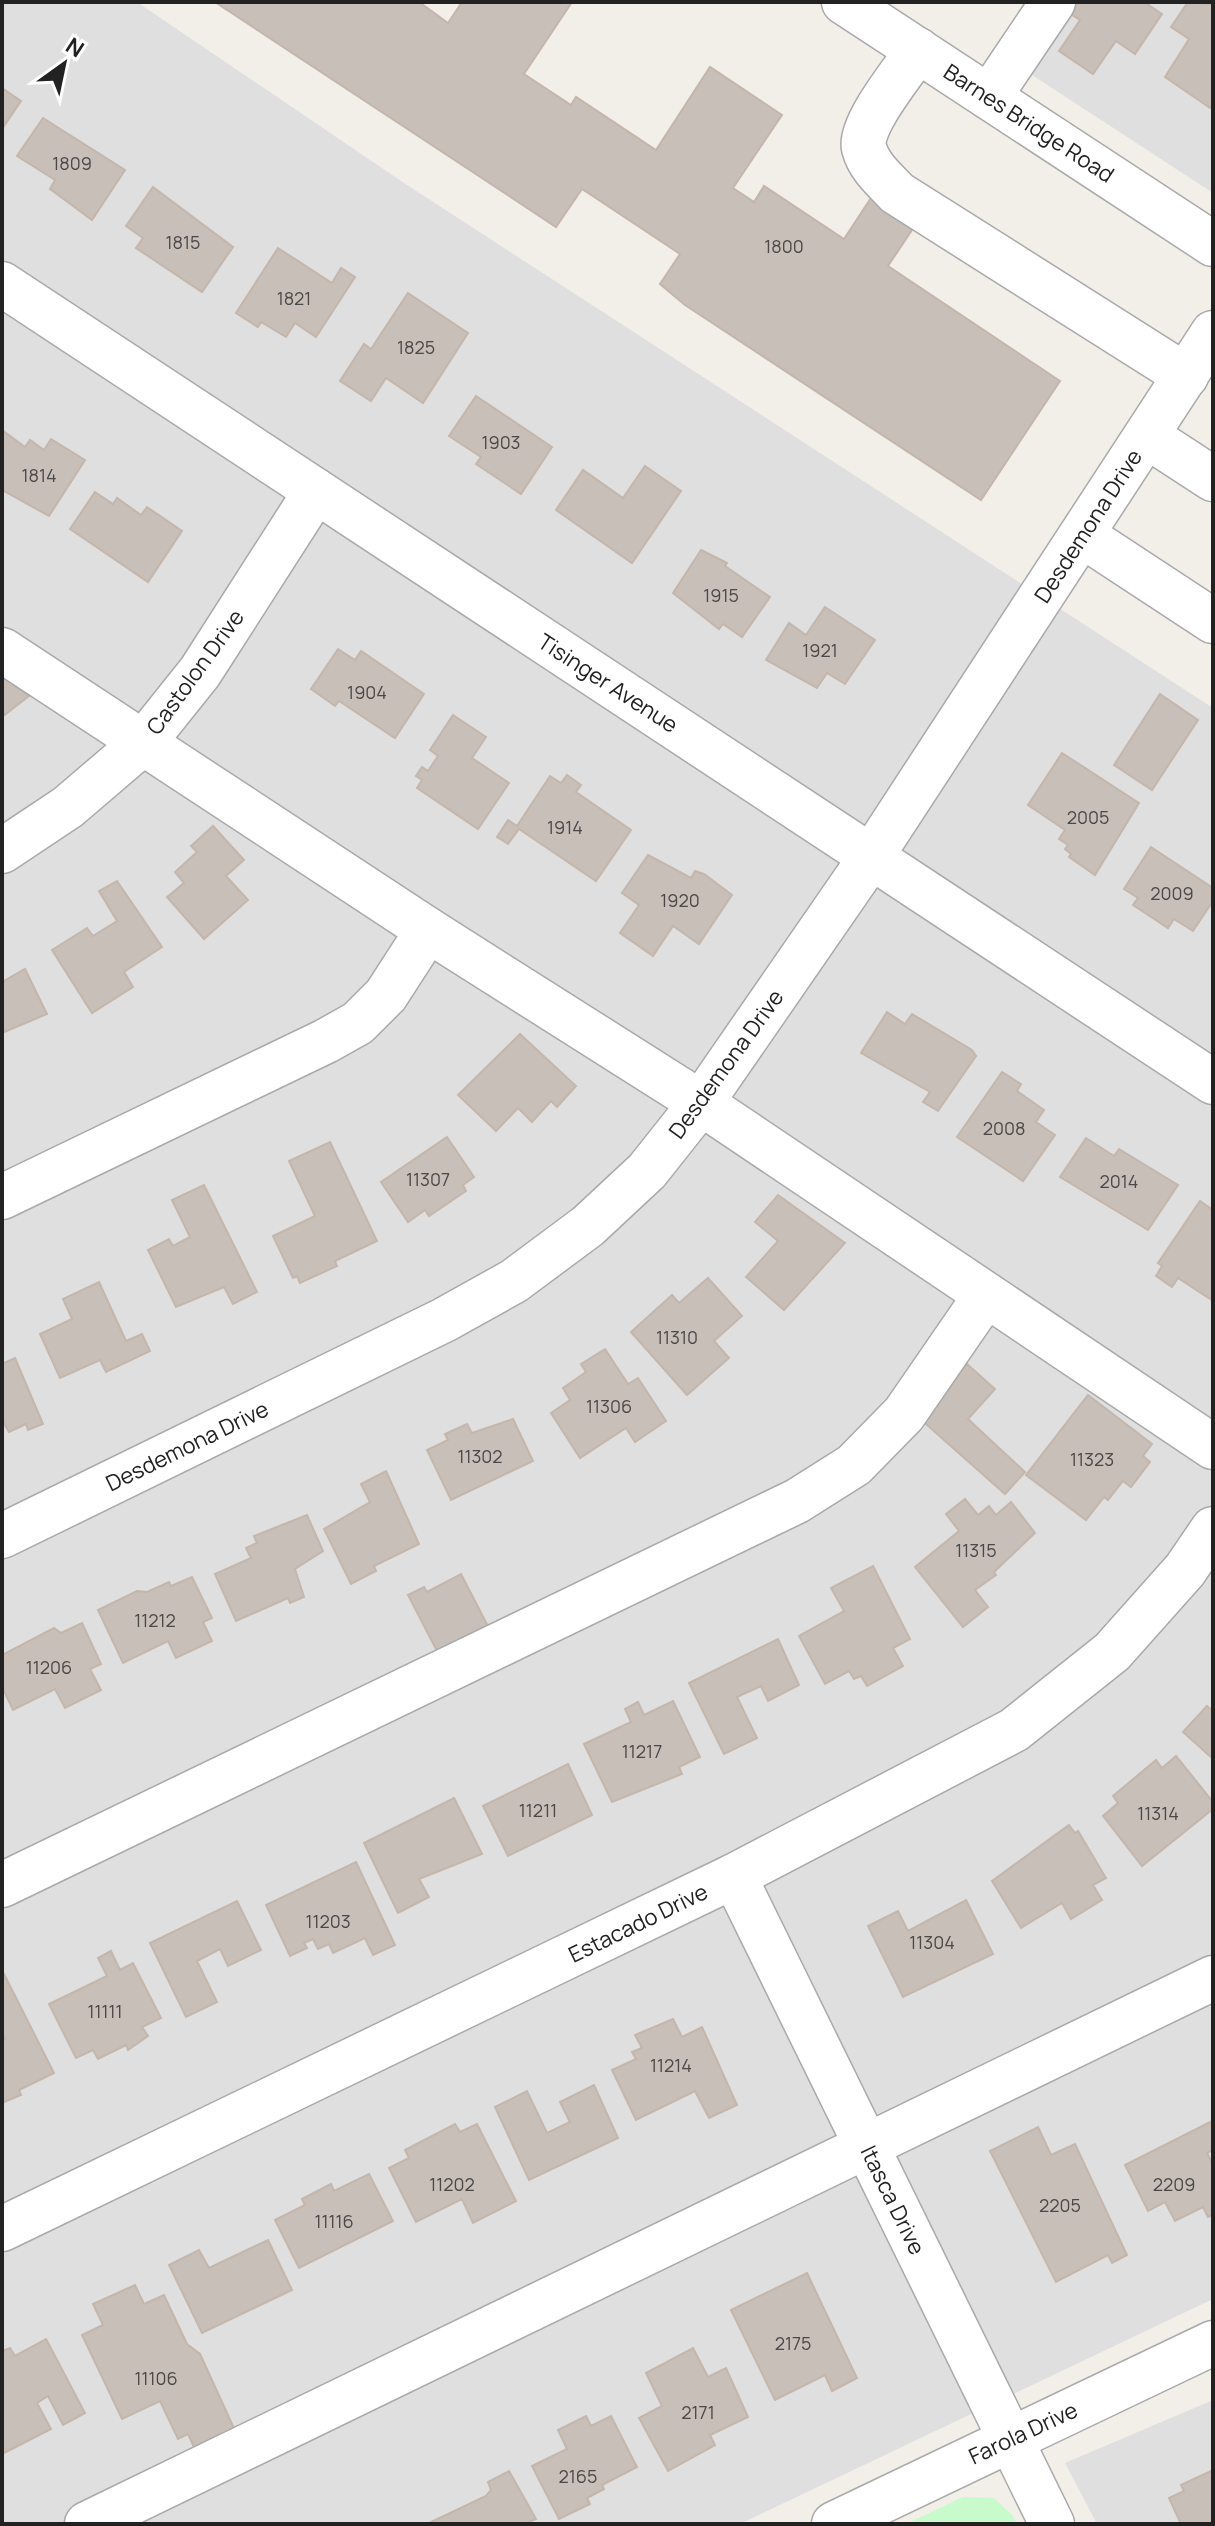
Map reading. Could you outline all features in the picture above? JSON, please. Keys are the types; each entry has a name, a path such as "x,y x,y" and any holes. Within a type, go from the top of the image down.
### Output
{"street":[{"name":"Barnes Bridge Road","path":"844,2 1213,244"},
{"path":"980,91 1025,2"},
{"path":"980,91 1053,2"},
{"path":"918,50 867,126 863,146 875,170 897,193 1186,376"},
{"name":"Tisinger Avenue","path":"2,284 1213,1082"},
{"name":"Desdemona Drive","path":"2,1536 444,1320 514,1281 588,1226 647,1171 701,1103 871,857 1213,333"},
{"path":"1147,436 1213,479"},
{"name":"Castolon Drive","path":"2,851 68,807 144,742 200,672 316,491"},
{"path":"1082,535 1213,621"},
{"path":"2,650 428,930 701,1103 1213,1447"},
{"path":"2,1197 358,1023 386,995 428,930"},
{"path":"2,1885 797,1501 854,1465 904,1414 986,1295"},
{"name":"Estacado Drive","path":"2,2229 734,1876 1014,1730 1112,1652 1185,1570 1213,1529"},
{"name":"Itasca Drive","path":"734,1876 1052,2524"},
{"path":"87,2524 1213,1978"},
{"name":"Farola Drive","path":"834,2524 1213,2343"}],"shaded area":[{"path":"2,2 137,2 404,183 1213,708 1213,2299 740,2524 2,2524"},
{"path":"1051,2 1213,2 1213,193 1009,60"},
{"path":"1213,2400 1213,2524 1097,2524 1065,2463"}],"green space":[{"path":"963,2497 994,2498 1017,2524 906,2524"}],"building":[{"path":"215,2 419,2 448,23 462,2 572,2 524,74 571,105 576,97 656,150 710,67 782,115 733,188 754,202 764,186 844,239 871,198 914,227 888,266 1060,381 981,500 685,305 660,284 680,254 582,189 556,227"},
{"path":"1072,2 1144,2 1162,14 1135,54 1116,41 1093,74 1059,51 1080,20 1066,11"},
{"path":"1188,2 1213,4 1213,104 1210,108 1165,77 1189,39 1171,27"},
{"path":"2,88 21,101 2,129"},
{"path":"43,118 125,170 92,220 50,189 55,180 17,156"},
{"path":"153,187 233,247 202,292 136,248 143,238 126,226"},
{"path":"278,248 332,283 341,268 355,277 316,337 295,323 286,337 261,322 258,327 236,313"},
{"path":"408,293 468,333 423,403 386,378 371,401 340,381 364,344 371,349"},
{"path":"476,396 552,447 521,494 476,464 481,457 449,436"},
{"path":"2,430 25,447 30,440 44,450 51,439 85,460 49,516 2,490"},
{"path":"645,466 681,491 632,563 556,510 583,470 623,498"},
{"path":"95,492 113,504 117,498 141,515 147,507 182,531 148,582 70,529"},
{"path":"701,550 727,563 725,566 770,597 742,637 723,624 719,629 673,593"},
{"path":"825,607 875,640 845,684 827,673 817,688 766,660 789,623 806,635"},
{"path":"338,649 355,660 361,651 424,694 395,738 339,701 335,706 311,689"},
{"path":"2,676 29,696 2,717"},
{"path":"1160,694 1198,720 1152,790 1114,765"},
{"path":"453,715 486,737 472,758 509,783 478,829 417,788 422,780 416,776 422,767 428,771 438,756 430,750"},
{"path":"1062,753 1139,803 1095,875 1069,857 1071,854 1065,849 1068,845 1059,839 1065,830 1028,805"},
{"path":"567,775 581,785 576,792 631,830 596,881 519,829 508,844 497,837 508,820 517,826 550,776 561,783"},
{"path":"213,826 244,860 226,876 248,900 204,939 167,897 184,883 175,872 197,852 191,846"},
{"path":"1151,847 1213,888 1213,901 1193,931 1174,919 1168,928 1133,905 1138,898 1124,889"},
{"path":"648,855 691,878 695,871 704,874 732,895 699,944 673,926 653,956 620,933 639,905 622,893"},
{"path":"117,881 162,947 124,972 133,987 92,1013 52,950 87,928 93,936 117,921 99,891"},
{"path":"25,969 47,1014 2,1033 2,982"},
{"path":"887,1012 905,1024 912,1014 972,1050 976,1056 938,1111 923,1102 930,1092 861,1053"},
{"path":"520,1034 576,1086 557,1107 551,1101 532,1122 518,1108 496,1131 458,1095"},
{"path":"1002,1072 1021,1084 1017,1091 1044,1110 1036,1122 1055,1135 1023,1181 957,1137"},
{"path":"447,1137 474,1177 463,1185 466,1191 429,1216 425,1210 408,1222 381,1182"},
{"path":"1086,1138 1114,1156 1119,1149 1178,1185 1148,1230 1060,1177"},
{"path":"330,1142 377,1241 335,1261 337,1266 300,1283 297,1276 293,1278 273,1236 315,1216 289,1161"},
{"path":"204,1185 257,1292 233,1304 224,1287 176,1307 148,1250 169,1239 173,1246 190,1237 172,1200"},
{"path":"778,1195 845,1243 784,1310 746,1277 778,1241 755,1222"},
{"path":"1200,1201 1213,1210 1213,1301 1178,1278 1172,1287 1156,1276 1162,1266 1158,1263"},
{"path":"708,1278 742,1316 714,1341 729,1358 687,1395 631,1332 672,1295 679,1303"},
{"path":"99,1282 126,1341 142,1334 150,1351 106,1372 100,1360 60,1378 40,1334 72,1319 63,1299"},
{"path":"605,1349 628,1384 638,1378 666,1421 635,1442 626,1428 580,1458 551,1413 570,1400 563,1388 586,1372 581,1364"},
{"path":"15,1358 43,1424 28,1430 26,1424 9,1432 2,1420 2,1364"},
{"path":"967,1364 995,1389 968,1419 1025,1472 1005,1494 918,1417"},
{"path":"1088,1395 1152,1444 1143,1456 1150,1462 1131,1487 1123,1481 1108,1500 1104,1497 1086,1520 1026,1475"},
{"path":"513,1419 533,1461 451,1500 427,1450 448,1440 445,1434 467,1424 472,1433"},
{"path":"386,1471 419,1544 374,1566 376,1571 351,1584 324,1529 370,1502 361,1484"},
{"path":"965,1499 978,1515 989,1506 996,1515 1011,1502 1035,1533 994,1572 996,1575 975,1590 988,1607 963,1627 915,1567 959,1531 946,1514"},
{"path":"307,1515 323,1551 295,1569 304,1597 290,1603 288,1598 236,1621 215,1574 251,1558 246,1548 257,1543 254,1536"},
{"path":"873,1566 910,1639 893,1648 903,1666 867,1686 861,1676 854,1679 849,1671 825,1684 799,1636 844,1611 831,1588"},
{"path":"461,1574 489,1628 439,1655 408,1595 424,1587 427,1592"},
{"path":"192,1577 212,1618 203,1622 212,1641 176,1658 168,1641 123,1663 98,1610 137,1591 147,1592 169,1582 171,1586"},
{"path":"82,1623 101,1664 90,1669 101,1690 65,1708 55,1689 13,1710 2,1687 2,1655 54,1628 61,1633"},
{"path":"778,1639 799,1685 768,1701 761,1686 737,1697 757,1738 724,1754 689,1683"},
{"path":"673,1701 700,1757 679,1767 682,1774 612,1802 584,1744 631,1722 625,1709 638,1702 644,1715"},
{"path":"1207,1706 1213,1711 1213,1759 1183,1732"},
{"path":"1176,1756 1213,1802 1213,1809 1142,1866 1103,1816 1118,1803 1113,1796 1156,1760 1162,1768"},
{"path":"568,1764 592,1815 508,1856 483,1806"},
{"path":"454,1798 482,1854 419,1879 429,1897 398,1913 364,1843"},
{"path":"1069,1825 1075,1833 1078,1831 1106,1878 1093,1885 1102,1900 1071,1919 1062,1903 1021,1928 992,1881"},
{"path":"356,1862 395,1945 373,1955 365,1938 333,1953 329,1944 318,1949 313,1939 304,1943 307,1948 290,1956 266,1905"},
{"path":"966,1900 993,1954 903,1997 868,1926 898,1911 908,1931"},
{"path":"237,1901 261,1950 228,1966 220,1949 197,1961 217,2002 186,2017 150,1943"},
{"path":"111,1951 120,1970 133,1963 161,2018 142,2027 148,2036 128,2050 126,2045 98,2059 93,2050 76,2058 49,2004 107,1976 98,1958"},
{"path":"3,1972 54,2073 19,2090 21,2095 2,2103 2,2041 5,2039 2,2033"},
{"path":"673,2019 682,2037 702,2027 737,2105 709,2118 695,2091 636,2120 612,2070 636,2059 632,2052 642,2048 635,2035"},
{"path":"594,2085 618,2138 529,2180 495,2107 527,2091 547,2133 570,2122 560,2102"},
{"path":"1210,2122 1213,2127 1213,2150 1207,2153 1213,2164 1213,2215 1208,2217 1203,2207 1175,2221 1165,2202 1148,2211 1125,2165"},
{"path":"455,2124 460,2132 477,2124 516,2201 473,2223 462,2199 416,2222 389,2168 409,2158 405,2150"},
{"path":"1038,2127 1051,2155 1075,2144 1127,2255 1112,2263 1108,2255 1056,2282 990,2151"},
{"path":"369,2174 393,2221 299,2268 275,2220 305,2205 302,2199 331,2184 334,2191"},
{"path":"268,2240 292,2290 202,2333 169,2265 199,2250 209,2268"},
{"path":"807,2273 857,2378 832,2391 825,2375 775,2400 731,2310"},
{"path":"135,2285 144,2304 164,2295 187,2344 200,2354 238,2437 198,2456 188,2434 178,2439 160,2401 122,2419 82,2335 103,2325 93,2304"},
{"path":"46,2339 85,2413 63,2425 48,2396 37,2403 51,2429 2,2454 2,2351 10,2348 15,2356"},
{"path":"693,2348 708,2377 726,2368 748,2417 710,2435 715,2445 668,2471 639,2418 662,2406 646,2373"},
{"path":"586,2416 591,2426 611,2416 637,2467 602,2485 604,2489 587,2498 590,2504 559,2519 532,2466 567,2449 558,2430"},
{"path":"1213,2470 1213,2524 1181,2524 1169,2498 1184,2491 1181,2485"},
{"path":"509,2471 536,2519 524,2524 427,2524 486,2496 491,2490 488,2482"}]}
